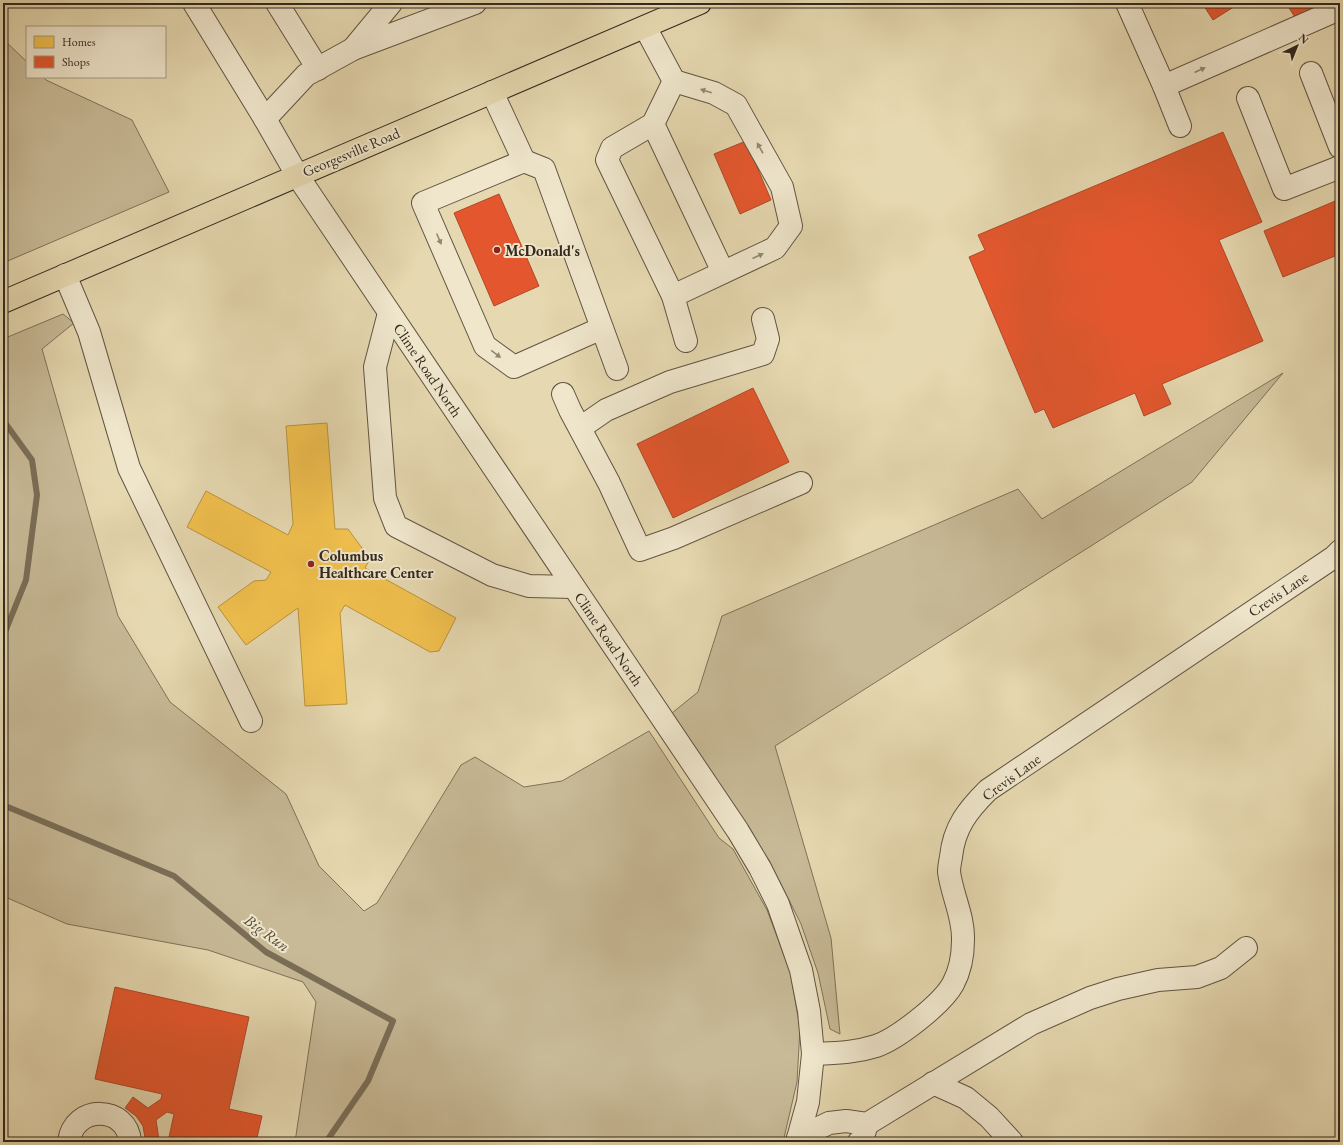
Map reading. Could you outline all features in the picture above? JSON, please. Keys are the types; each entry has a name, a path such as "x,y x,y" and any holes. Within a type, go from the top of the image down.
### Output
{"main road":[{"name":"Georgesville Road","path":"3,302 700,3"}],"street":[{"name":"Clime Road North","path":"194,3 265,119 297,175 738,831 760,868 778,904 801,970 809,1011 813,1054 808,1102 797,1140"},
{"path":"277,3 318,69"},
{"path":"353,48 389,3"},
{"path":"265,119 306,75 353,48 475,3"},
{"path":"1127,3 1180,126"},
{"path":"1164,86 1339,6"},
{"path":"645,27 674,81 714,93 736,105 782,188 791,226 775,248 673,296"},
{"path":"1311,72 1340,147"},
{"path":"674,81 653,124 612,148 607,160 673,296 686,341"},
{"path":"492,92 524,161"},
{"path":"1248,98 1284,189 1340,167"},
{"path":"653,124 723,272"},
{"path":"602,328 514,368 485,346 423,203 524,161 544,168 617,369"},
{"path":"66,275 89,332 129,468 251,721"},
{"path":"389,313 374,367 385,498 396,526 492,575 529,586 573,587"},
{"path":"580,428 606,410 670,382 763,354 766,329"},
{"path":"563,394 609,483 640,550 674,538 801,483"},
{"name":"Crevis Lane","path":"813,1054 848,1053 877,1046 919,1019 937,1004 953,985 961,964 964,940 960,916 949,872 952,848 959,826 972,807 988,790 1334,557 1340,551"},
{"path":"797,1140 829,1123 846,1121 863,1133 933,1084 1032,1024 1090,998 1118,989 1158,980 1197,977 1221,968 1246,948"},
{"path":"933,1084 966,1098 989,1117 1012,1142"},
{"path":"69,1142 74,1126 82,1119 91,1115 102,1114 112,1116 121,1122 127,1130 130,1142"}],"shaded area":[{"path":"3,39 26,61 26,78 44,78 132,120 169,192 3,263"},
{"path":"63,314 74,323 42,349 118,616 170,702 286,794 319,866 364,911 377,903 461,765 475,757 524,787 562,781 649,731 719,838 733,849 767,910 790,971 800,1028 797,1082 783,1142 295,1142 316,1002 303,982 208,950 67,924 3,896 3,339"},
{"path":"1283,373 1192,482 775,746 831,938 840,1034 830,1029 818,973 801,924 770,862 672,713 698,692 722,616 1018,489 1042,519"}],"building: Homes":[{"name":"Columbus Healthcare Center","path":"327,423 335,529 348,529 370,559 365,568 456,618 439,651 430,652 345,605 340,613 347,704 305,706 298,608 246,645 218,607 254,581 266,580 271,572 187,527 206,491 288,535 293,524 286,426"}],"building: Shops":[{"path":"1202,3 1240,3 1213,20"},
{"path":"1286,3 1329,3 1298,22"},
{"path":"1223,132 1262,222 1219,240 1263,341 1162,384 1171,404 1144,416 1135,393 1053,428 1044,409 1035,413 969,257 985,250 978,235"},
{"path":"746,141 771,200 740,214 714,154"},
{"name":"McDonald's","path":"499,194 539,286 494,306 454,213"},
{"path":"1340,199 1340,254 1283,277 1264,231"},
{"path":"753,388 789,462 673,518 637,444"},
{"path":"115,987 249,1017 229,1109 262,1116 256,1142 168,1142 174,1114 167,1112 156,1120 159,1140 145,1138 143,1126 136,1116 125,1108 133,1097 148,1108 161,1099 162,1094 95,1079"}],"waterway":[{"name":"Big Run","path":"3,420 32,460 37,495 26,580 3,637"},
{"name":"Big Run","path":"3,805 174,876 266,952 393,1021 368,1081 326,1142"}],"place":[{"name":"McDonald's","path":"497,250"},
{"name":"Columbus Healthcare Center","path":"311,564"}]}
